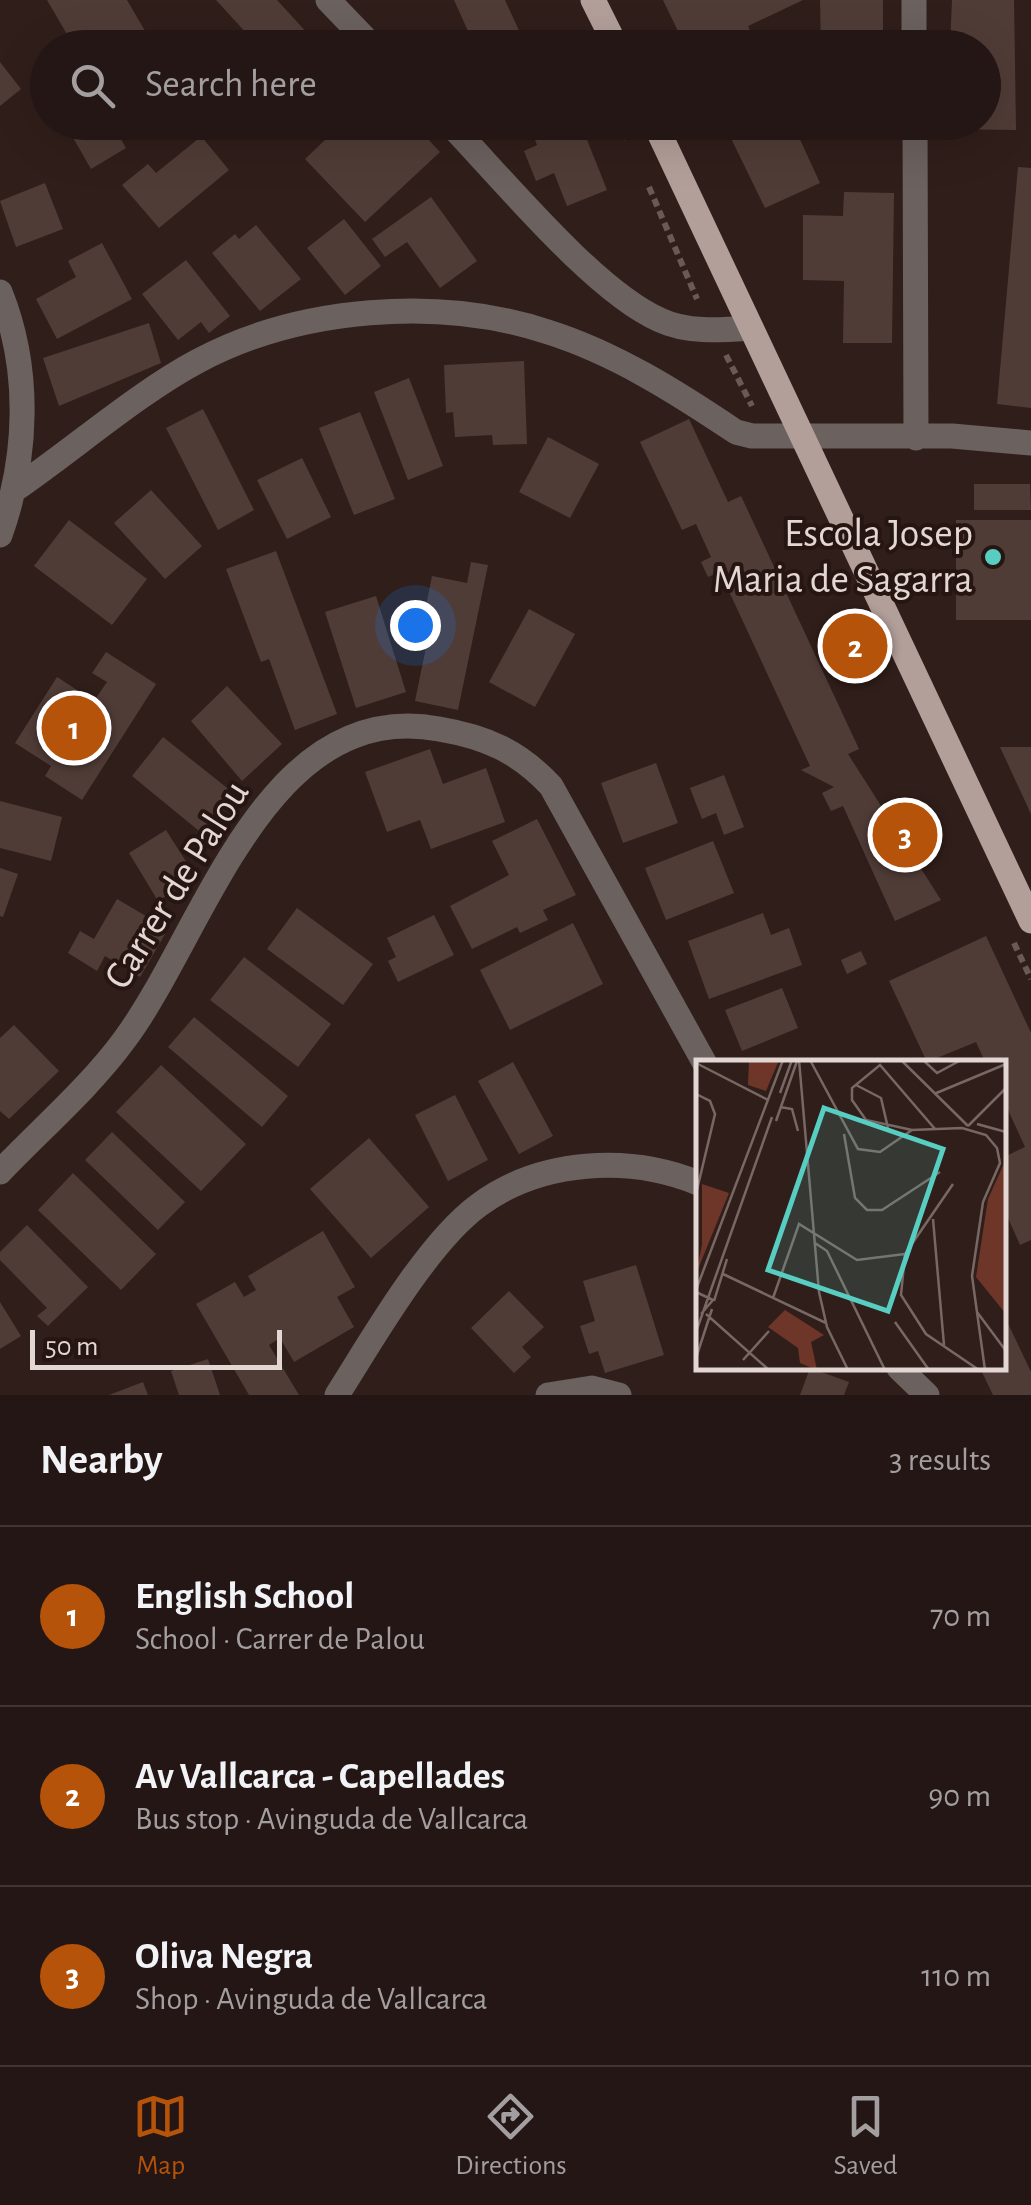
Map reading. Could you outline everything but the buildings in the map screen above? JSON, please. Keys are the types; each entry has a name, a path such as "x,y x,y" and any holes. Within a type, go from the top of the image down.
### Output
{"main road":[{"path":"593,0 608,30"},
{"path":"662,140 1031,920"}],"street":[{"path":"328,0 357,30"},
{"path":"914,0 914,30"},
{"path":"465,140 622,301 664,322 714,331 750,328"},
{"path":"915,140 916,438"},
{"path":"0,292 17,334 23,367 17,488 0,535"},
{"path":"17,488 198,361 253,338 370,314 479,316 547,331 610,358 736,432 752,436 1031,443"},
{"name":"Carrer de Palou","path":"0,1172 125,1039 244,836 274,798 309,758 374,729 424,726 470,734 508,748 532,766 551,786 703,1060"},
{"path":"337,1395 437,1250 479,1205 570,1168 660,1168 696,1182"},
{"path":"902,1370 927,1395"},
{"path":"548,1395 592,1388 619,1395"}],"path":[{"path":"627,140 632,150"},
{"path":"646,178 686,280 704,313"},
{"path":"723,349 758,418"}],"place":[{"name":"Escola Josep Maria de Sagarra","path":"993,557"},
{"name":"Av Vallcarca - Capellades","path":"855,646"},
{"name":"English School","path":"74,728"},
{"name":"Oliva Negra","path":"905,835"}]}
